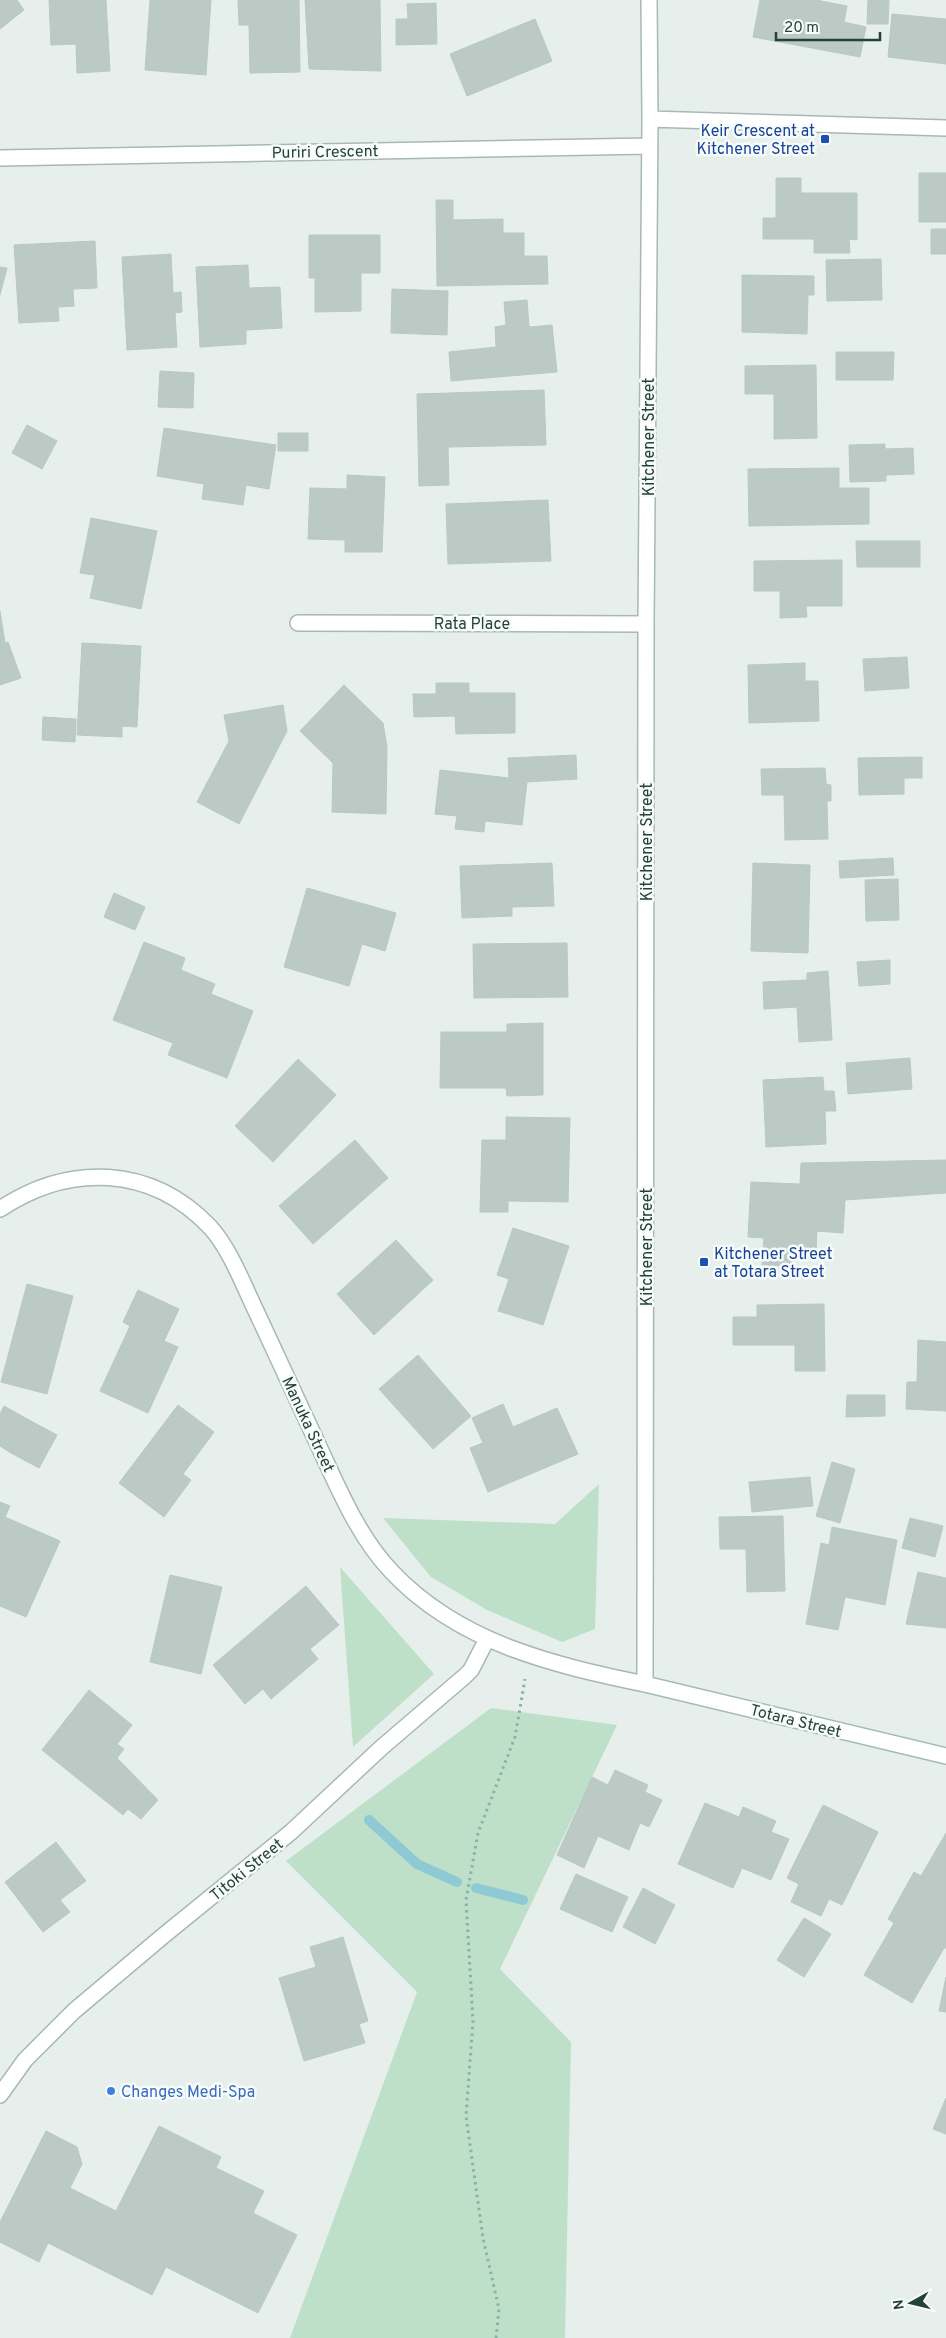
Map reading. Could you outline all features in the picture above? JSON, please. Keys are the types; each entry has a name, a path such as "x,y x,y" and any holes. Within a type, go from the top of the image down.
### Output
{"street":[{"name":"Kitchener Street","path":"645,1684 646,624 650,119 649,0"},
{"path":"650,119 946,128"},
{"name":"Puriri Crescent","path":"0,158 649,146"},
{"name":"Rata Place","path":"298,623 646,624"},
{"name":"Manuka Street","path":"0,1209 20,1196 56,1181 87,1176 118,1178 145,1185 177,1199 211,1228 235,1267 341,1493 367,1539 391,1572 453,1622 487,1639 574,1669 645,1684"},
{"name":"Titoki Street","path":"0,2095 26,2060 74,2011 292,1832 381,1748 465,1676 487,1639"},
{"name":"Totara Street","path":"645,1684 946,1756"}],"path":[{"path":"496,2338 500,2309 483,2238 466,2116 473,2021 466,1900 478,1833 515,1736 529,1655"}],"green space":[{"path":"599,1484 595,1629 562,1642 487,1610 431,1577 383,1518 555,1524"},
{"path":"340,1567 434,1674 353,1747"},
{"path":"491,1708 617,1725 500,1969 571,2042 565,2338 290,2338 417,1992 286,1861"}],"building":[{"path":"0,0 17,0 24,10 0,29"},
{"path":"49,0 106,0 110,71 77,73 76,44 51,45"},
{"path":"150,0 211,0 206,75 145,70"},
{"path":"238,0 299,0 300,72 250,73 249,25 239,25"},
{"path":"305,0 380,0 381,71 309,69"},
{"path":"760,0 816,0 847,6 844,22 866,27 860,57 753,37"},
{"path":"868,0 889,0 888,24 867,24"},
{"path":"436,3 437,44 396,45 396,19 408,19 407,4"},
{"path":"892,14 946,19 946,64 888,57"},
{"path":"535,19 552,61 467,96 450,54"},
{"path":"919,173 946,173 946,222 919,222"},
{"path":"776,178 801,178 801,193 857,193 857,240 849,239 850,253 814,253 814,239 763,239 763,218 776,218"},
{"path":"436,200 453,200 453,220 503,219 503,233 524,233 524,256 547,256 548,284 437,286"},
{"path":"931,229 946,229 946,254 931,254"},
{"path":"309,235 380,235 380,273 361,273 361,311 315,312 315,278 309,278"},
{"path":"95,241 97,288 73,289 74,306 58,307 59,321 19,323 14,245"},
{"path":"171,254 173,293 181,292 182,312 175,313 177,347 127,350 122,257"},
{"path":"881,259 882,300 827,301 826,260"},
{"path":"248,265 249,288 280,287 282,328 246,330 246,344 200,347 196,267"},
{"path":"0,267 7,268 0,295"},
{"path":"742,275 814,276 814,295 808,295 807,334 742,332"},
{"path":"392,289 448,291 447,335 391,333"},
{"path":"527,300 529,327 552,325 557,372 451,381 449,352 496,347 495,327 506,325 504,302"},
{"path":"836,352 894,352 893,380 836,380"},
{"path":"816,365 817,438 774,439 774,394 745,394 745,366"},
{"path":"160,371 194,373 193,408 158,407"},
{"path":"544,390 546,445 448,447 449,485 419,486 417,394"},
{"path":"27,425 57,441 42,469 12,453"},
{"path":"164,428 276,445 269,489 246,485 243,505 202,499 204,484 157,476"},
{"path":"278,433 308,433 308,451 278,451"},
{"path":"885,444 885,449 913,448 914,474 886,475 886,481 850,482 849,445"},
{"path":"839,468 839,488 869,488 869,524 749,526 748,469"},
{"path":"347,475 385,477 382,552 345,552 345,540 308,539 310,488 347,489"},
{"path":"548,500 551,561 448,564 446,504"},
{"path":"91,518 157,531 141,609 90,598 95,575 80,573"},
{"path":"856,541 920,541 920,567 857,567"},
{"path":"842,560 842,606 806,606 807,617 780,618 780,591 754,591 754,561"},
{"path":"0,611 5,643 8,642 21,678 0,685"},
{"path":"82,643 141,646 137,727 122,726 122,737 77,735"},
{"path":"907,657 909,688 865,691 863,659"},
{"path":"805,663 805,681 818,681 819,721 749,723 748,665"},
{"path":"436,683 469,683 469,693 515,693 515,733 456,734 455,716 414,717 413,694 436,694"},
{"path":"344,685 383,723 387,747 386,814 332,812 333,763 300,731"},
{"path":"283,705 287,731 239,824 197,802 229,741 224,715"},
{"path":"43,717 76,719 75,742 42,740"},
{"path":"576,755 577,779 527,782 522,825 485,821 484,832 455,829 457,816 435,814 440,770 509,778 508,758"},
{"path":"922,757 922,778 904,778 904,794 859,795 858,758"},
{"path":"825,768 826,784 831,785 831,801 827,801 828,839 785,840 784,795 762,795 761,769"},
{"path":"893,858 894,875 840,878 839,861"},
{"path":"552,863 554,906 512,907 512,916 462,918 460,866"},
{"path":"753,863 810,865 808,953 751,951"},
{"path":"898,879 899,920 866,921 865,880"},
{"path":"307,888 396,913 385,951 362,944 349,986 284,967"},
{"path":"114,893 145,907 135,930 104,917"},
{"path":"144,942 185,958 181,970 215,984 211,994 253,1011 227,1078 168,1055 173,1043 113,1020"},
{"path":"567,943 568,997 474,998 473,944"},
{"path":"890,960 890,984 859,986 857,962"},
{"path":"828,971 832,1040 799,1042 797,1007 764,1009 763,982 807,980 807,973"},
{"path":"543,1023 543,1095 507,1096 506,1088 440,1088 441,1032 507,1032 507,1024"},
{"path":"910,1058 912,1089 848,1094 846,1063"},
{"path":"298,1059 336,1095 273,1162 235,1126"},
{"path":"823,1077 824,1091 834,1091 836,1111 825,1111 826,1144 766,1147 763,1080"},
{"path":"506,1117 570,1118 568,1202 508,1201 508,1212 480,1212 482,1140 506,1140"},
{"path":"355,1140 388,1178 313,1244 279,1206"},
{"path":"946,1160 946,1193 845,1200 843,1233 817,1231 816,1251 794,1250 792,1266 762,1265 764,1238 748,1237 751,1182 800,1184 801,1163"},
{"path":"513,1228 569,1246 543,1325 498,1311 509,1279 497,1275"},
{"path":"396,1240 433,1280 374,1335 337,1294"},
{"path":"27,1284 73,1296 47,1394 1,1382"},
{"path":"138,1290 179,1309 164,1341 178,1347 148,1413 100,1391 130,1326 123,1322"},
{"path":"824,1304 825,1371 795,1371 795,1345 733,1345 733,1317 757,1317 757,1305"},
{"path":"918,1340 946,1342 946,1411 906,1409 907,1382 917,1382"},
{"path":"418,1355 471,1416 433,1449 379,1389"},
{"path":"847,1395 885,1395 885,1416 846,1417"},
{"path":"503,1404 513,1427 557,1408 578,1454 488,1492 470,1448 483,1443 472,1418"},
{"path":"178,1405 214,1432 183,1474 191,1480 164,1517 119,1483"},
{"path":"4,1406 29,1420 11,1453 0,1446 0,1414"},
{"path":"29,1420 57,1435 39,1468 11,1453"},
{"path":"832,1462 855,1469 840,1523 816,1516"},
{"path":"810,1477 813,1506 752,1512 749,1482"},
{"path":"0,1502 10,1506 5,1517 60,1541 26,1617 0,1606"},
{"path":"783,1516 785,1591 747,1592 746,1549 720,1549 719,1517"},
{"path":"910,1518 943,1526 935,1557 902,1548"},
{"path":"832,1527 897,1540 885,1605 845,1597 838,1630 806,1624 821,1543 829,1545"},
{"path":"918,1572 946,1578 946,1628 906,1624"},
{"path":"170,1575 222,1587 201,1674 150,1662"},
{"path":"306,1586 339,1625 310,1649 318,1659 271,1699 263,1689 245,1704 213,1665"},
{"path":"89,1690 132,1725 117,1744 124,1749 117,1758 158,1800 141,1819 128,1809 123,1815 42,1750"},
{"path":"615,1770 648,1785 645,1792 662,1800 649,1827 640,1823 629,1850 598,1836 584,1868 557,1855 592,1777 608,1785"},
{"path":"705,1803 739,1817 743,1807 776,1821 771,1832 789,1839 771,1880 742,1868 733,1888 678,1864"},
{"path":"823,1805 878,1832 842,1905 829,1899 821,1916 791,1902 799,1884 787,1878"},
{"path":"946,1833 946,1948 944,1948 912,2003 864,1975 894,1923 888,1919 914,1872 921,1876"},
{"path":"56,1842 86,1881 60,1900 70,1912 43,1932 5,1882"},
{"path":"576,1874 628,1897 612,1932 560,1909"},
{"path":"643,1888 675,1905 655,1944 623,1927"},
{"path":"804,1918 831,1934 804,1977 777,1960"},
{"path":"343,1937 368,2021 359,2024 365,2043 304,2061 279,1978 316,1967 310,1947"},
{"path":"946,1977 946,2012 939,2011"},
{"path":"946,2098 946,2134 933,2129"},
{"path":"159,2126 221,2157 216,2168 264,2191 253,2213 297,2235 258,2313 166,2267 152,2295 48,2243 39,2262 0,2242 0,2222 46,2131 77,2147 82,2164 70,2188 116,2211"}],"waterway":[{"path":"369,1820 417,1864 457,1882"},
{"path":"476,1888 523,1900"}],"place":[{"name":"Keir Crescent at Kitchener Street","path":"825,139"},
{"name":"Kitchener Street at Totara Street","path":"704,1262"},
{"name":"Changes Medi-Spa","path":"111,2091"}]}
